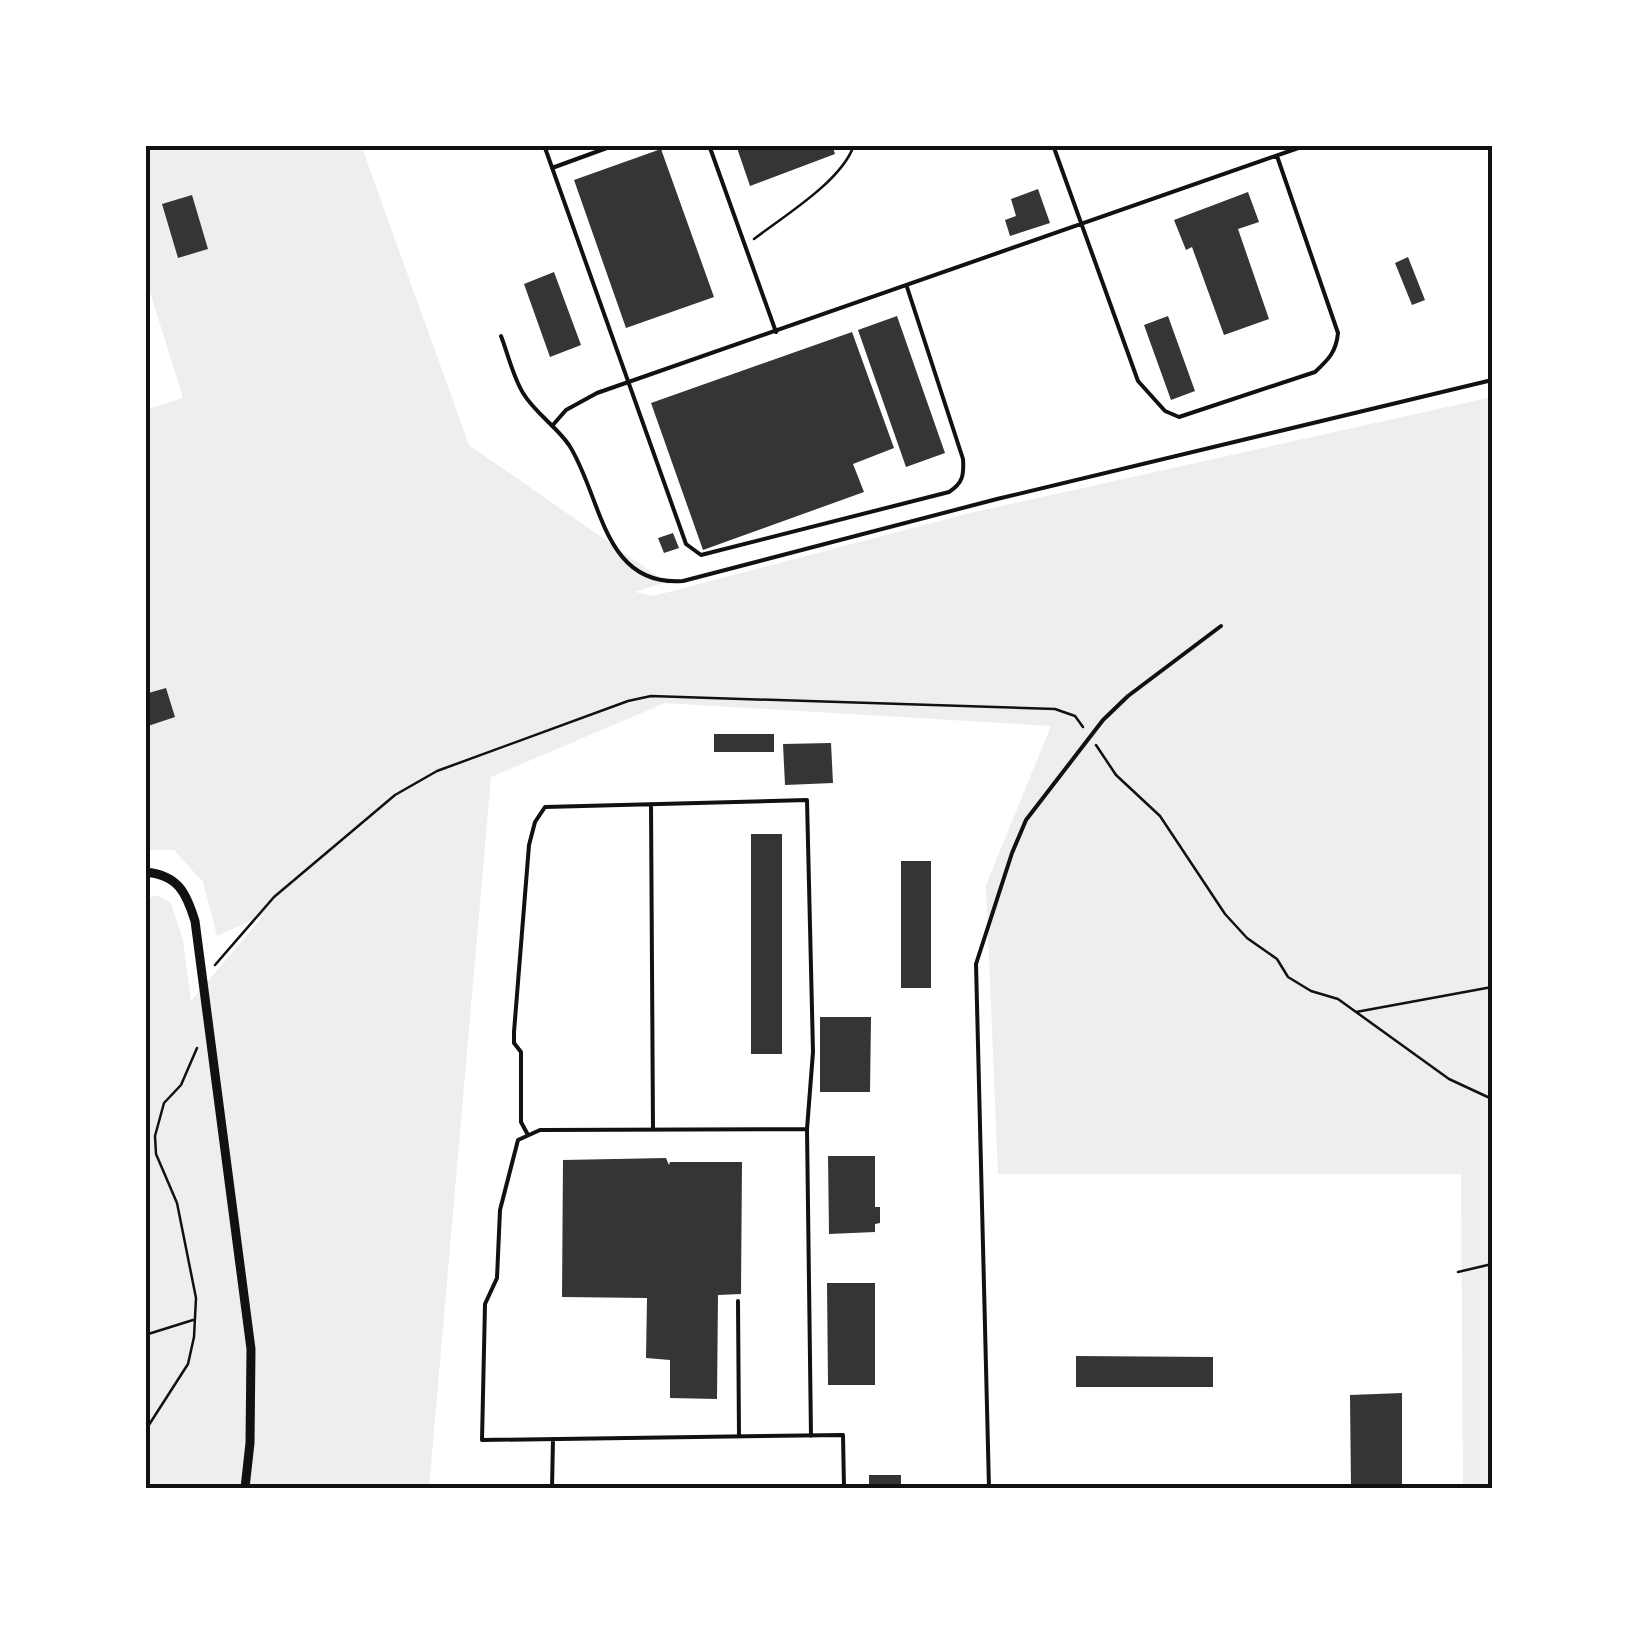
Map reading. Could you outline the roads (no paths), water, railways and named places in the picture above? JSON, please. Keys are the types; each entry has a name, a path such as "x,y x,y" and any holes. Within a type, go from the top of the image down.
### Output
{"street":[{"path":"145,872 172,878 188,897 202,980 251,1349 250,1443 245,1488"}],"lane":[{"path":"544,145 692,552 701,555 960,486 964,459 907,287"},
{"path":"552,168 615,145"},
{"path":"709,145 776,332"},
{"path":"1053,145 1138,381 1165,410 1179,417 1315,372 1337,346 1338,333 1276,156"},
{"path":"552,426 566,410 597,394 1307,145"},
{"path":"501,336 522,392 568,444 584,474 608,538 634,568 650,579 666,582 683,581 998,499 1492,380"},
{"path":"989,1488 976,964 1026,820 1090,737 1128,696 1222,626"},
{"path":"528,1135 521,1122 521,1052 514,1043 514,1032 529,845 535,822 545,807 807,800 813,1052 806,1129 811,1436"},
{"path":"652,804 653,1130"},
{"path":"806,1129 540,1130 518,1140 500,1210 497,1278 486,1304 482,1440 843,1435 844,1488"},
{"path":"738,1301 739,1438"},
{"path":"552,1488 553,1439"}]}
